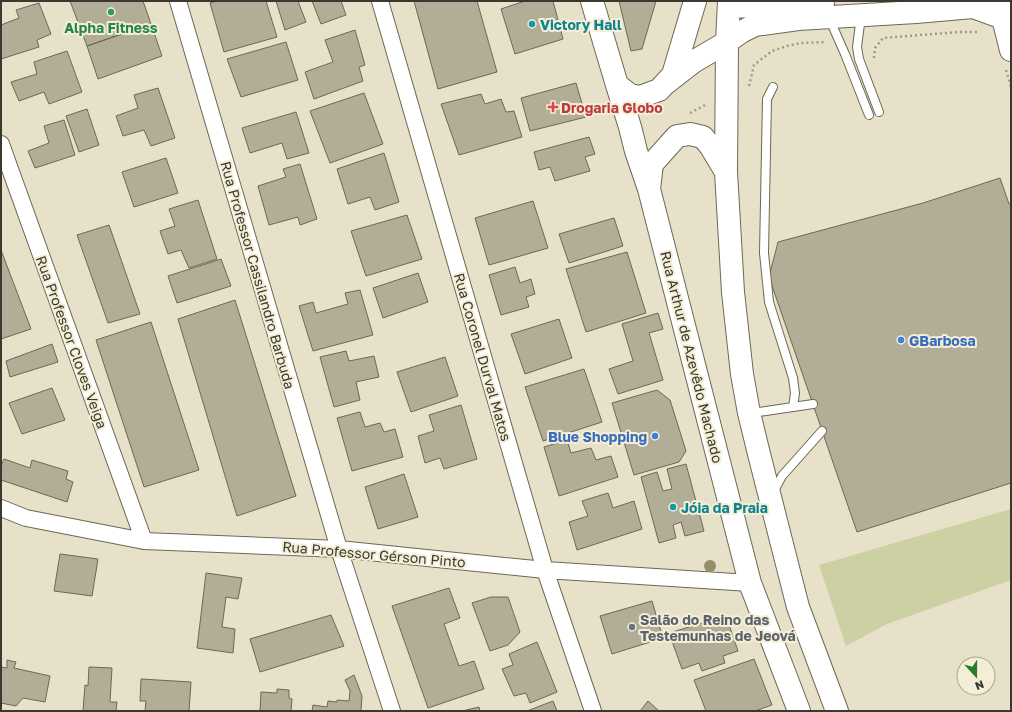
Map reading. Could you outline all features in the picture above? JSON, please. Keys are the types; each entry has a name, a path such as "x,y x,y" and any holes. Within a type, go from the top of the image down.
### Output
{"street":[{"name":"Rua Professor Cassilandro Barbuda","path":"178,1 338,549 392,711"},
{"name":"Rua Coronel Durval Matos","path":"380,1 545,570 593,711"},
{"name":"Rua Arthur de Azevêdo Machado","path":"592,1 616,85 630,126 636,151 649,189 750,583 799,711"},
{"path":"616,85 630,94 640,97 659,90 673,75 694,1"},
{"path":"838,711 798,607 749,413 742,374 733,292 726,172 727,42 729,4 857,8 916,12 973,7 1002,9 1008,60"},
{"path":"666,82 693,62 755,25 798,19 829,17 857,8"},
{"path":"649,189 652,164 677,136 690,134 703,137 711,146 726,172"},
{"name":"Rua Professor Cloves Veiga","path":"1,144 144,540"},
{"name":"Rua Professor Gérson Pinto","path":"1,508 26,518 144,540 338,549 545,570 750,583"}],"lane":[{"path":"857,8 857,47 859,59 879,112"},
{"path":"829,17 869,115"},
{"path":"773,87 767,99 764,253 769,302 793,378 795,393 793,407"},
{"path":"749,413 813,404"},
{"path":"770,500 782,476 822,431"}],"path":[{"path":"875,60 875,48 883,38 958,32 982,32"},
{"path":"749,86 754,65 772,51 787,46 816,42 825,42 831,47"},
{"path":"1008,60 1011,87"}],"green space":[{"path":"1011,509 1011,580 887,624 846,646 819,565"}],"building":[{"name":"Alpha Fitness","path":"70,1 143,1 151,24 87,46"},
{"path":"217,1 266,1 277,37 224,52 210,3"},
{"path":"276,1 298,1 306,22 285,30"},
{"path":"312,1 341,1 346,15 321,24"},
{"path":"414,1 477,1 497,72 438,89"},
{"name":"Victory Hall","path":"525,1 553,1 563,39 515,54 501,9"},
{"path":"619,1 656,1 642,49 631,51"},
{"path":"39,3 51,34 37,40 39,47 1,59 1,25 19,18 16,10"},
{"path":"151,24 162,56 98,79 87,46"},
{"path":"355,30 365,65 359,67 363,81 314,99 305,72 333,62 325,40"},
{"path":"286,42 298,80 241,97 227,59"},
{"path":"67,51 82,92 49,104 44,92 19,101 11,82 37,74 34,62"},
{"name":"Drogaria Globo","path":"576,83 586,117 530,131 521,98"},
{"path":"158,88 175,138 151,146 144,130 123,136 116,116 138,108 134,95"},
{"path":"364,93 383,144 330,163 310,111"},
{"path":"481,94 485,104 501,99 506,112 514,111 522,137 459,155 441,104"},
{"path":"87,109 99,145 79,152 66,116"},
{"path":"296,112 309,153 287,159 282,143 250,153 242,128"},
{"path":"64,120 75,155 35,168 28,151 49,143 44,126"},
{"path":"589,137 595,154 585,157 590,171 555,181 550,167 539,170 534,152"},
{"path":"384,153 399,202 375,210 370,197 348,204 337,169"},
{"path":"166,158 178,193 134,207 122,172"},
{"path":"300,164 317,219 300,225 298,217 269,225 258,186 286,177 283,169"},
{"name":"GBarbosa","path":"1000,178 1009,204 1011,203 1011,483 857,532 769,277 778,242 923,203"},
{"path":"198,200 217,259 189,268 181,250 168,254 160,231 175,226 169,209"},
{"path":"533,201 548,248 489,265 475,218"},
{"path":"407,215 422,259 366,276 351,231"},
{"path":"614,218 623,246 569,263 559,234"},
{"path":"109,225 140,314 108,323 77,235"},
{"path":"1,250 31,329 1,339"},
{"path":"627,252 646,313 586,332 566,269"},
{"path":"221,259 231,286 177,303 168,276"},
{"path":"515,267 520,283 531,279 535,294 526,297 529,307 501,315 489,275"},
{"path":"418,273 428,302 383,318 373,288"},
{"path":"360,290 373,335 313,351 299,306 313,302 316,313 348,304 345,293"},
{"path":"235,300 296,496 237,516 178,319"},
{"path":"658,313 663,329 649,333 663,380 618,394 609,369 633,361 622,324"},
{"path":"559,319 572,358 525,374 511,334"},
{"path":"151,322 199,470 144,487 96,340"},
{"path":"52,344 58,362 10,377 6,361"},
{"path":"346,351 349,361 374,356 379,377 356,382 360,400 334,407 320,357"},
{"path":"445,357 458,396 411,412 397,372"},
{"path":"584,369 602,422 543,441 525,387"},
{"path":"52,388 65,420 22,434 9,403"},
{"path":"657,390 670,400 686,451 679,462 634,475 612,403"},
{"path":"461,405 477,459 444,469 440,458 425,463 418,436 434,431 429,415"},
{"path":"360,412 365,427 380,423 384,432 395,429 403,457 352,471 337,418"},
{"path":"567,440 571,453 591,448 596,460 611,456 618,477 559,496 544,447"},
{"path":"4,459 30,468 32,460 68,471 66,479 73,482 67,502 1,480 1,466"},
{"name":"Jóia da Praia","path":"686,464 704,531 685,536 681,522 673,525 676,538 659,543 641,477 657,472 663,491 672,489 667,469"},
{"path":"404,474 418,517 378,529 365,487"},
{"path":"608,493 613,508 634,501 642,529 577,550 569,522 588,516 582,501"},
{"path":"60,554 98,559 92,596 54,591"},
{"path":"206,573 242,578 238,599 226,597 222,627 235,629 233,653 197,648"},
{"path":"449,588 460,618 444,624 459,666 474,661 484,689 428,708 392,606"},
{"path":"491,597 508,597 520,632 508,645 490,651 472,603"},
{"name":"Salão do Reino das Testemunhas de Jeová","path":"652,601 663,638 612,654 600,616"},
{"path":"331,615 344,646 260,672 250,639"},
{"path":"726,616 738,651 723,656 725,663 702,671 699,663 682,669 669,633"},
{"path":"537,642 557,692 530,703 526,693 514,696 502,669 513,665 509,654"},
{"path":"754,659 772,705 755,711 706,711 694,680"},
{"path":"7,660 16,662 14,668 50,676 45,702 23,698 16,706 1,703 1,667 7,668"},
{"path":"89,667 112,668 110,702 117,702 116,711 83,711 85,685 88,686"},
{"path":"354,675 362,696 361,711 312,711 313,705 327,707 328,701 349,701 350,691 345,680"},
{"path":"141,679 191,682 189,711 145,711 146,701 140,701"},
{"path":"277,689 289,690 289,698 292,699 291,711 260,711 261,692 277,693"},
{"path":"553,701 557,711 527,711"},
{"path":"648,701 659,711 640,711"},
{"path":"479,707 480,711 462,711"}],"place":[{"name":"Alpha Fitness","path":"111,12"},
{"name":"Victory Hall","path":"532,24"},
{"name":"Drogaria Globo","path":"553,107"},
{"name":"GBarbosa","path":"901,340"},
{"name":"Blue Shopping","path":"655,436"},
{"name":"Jóia da Praia","path":"673,507"},
{"name":"Salão do Reino das Testemunhas de Jeová","path":"632,627"}]}
